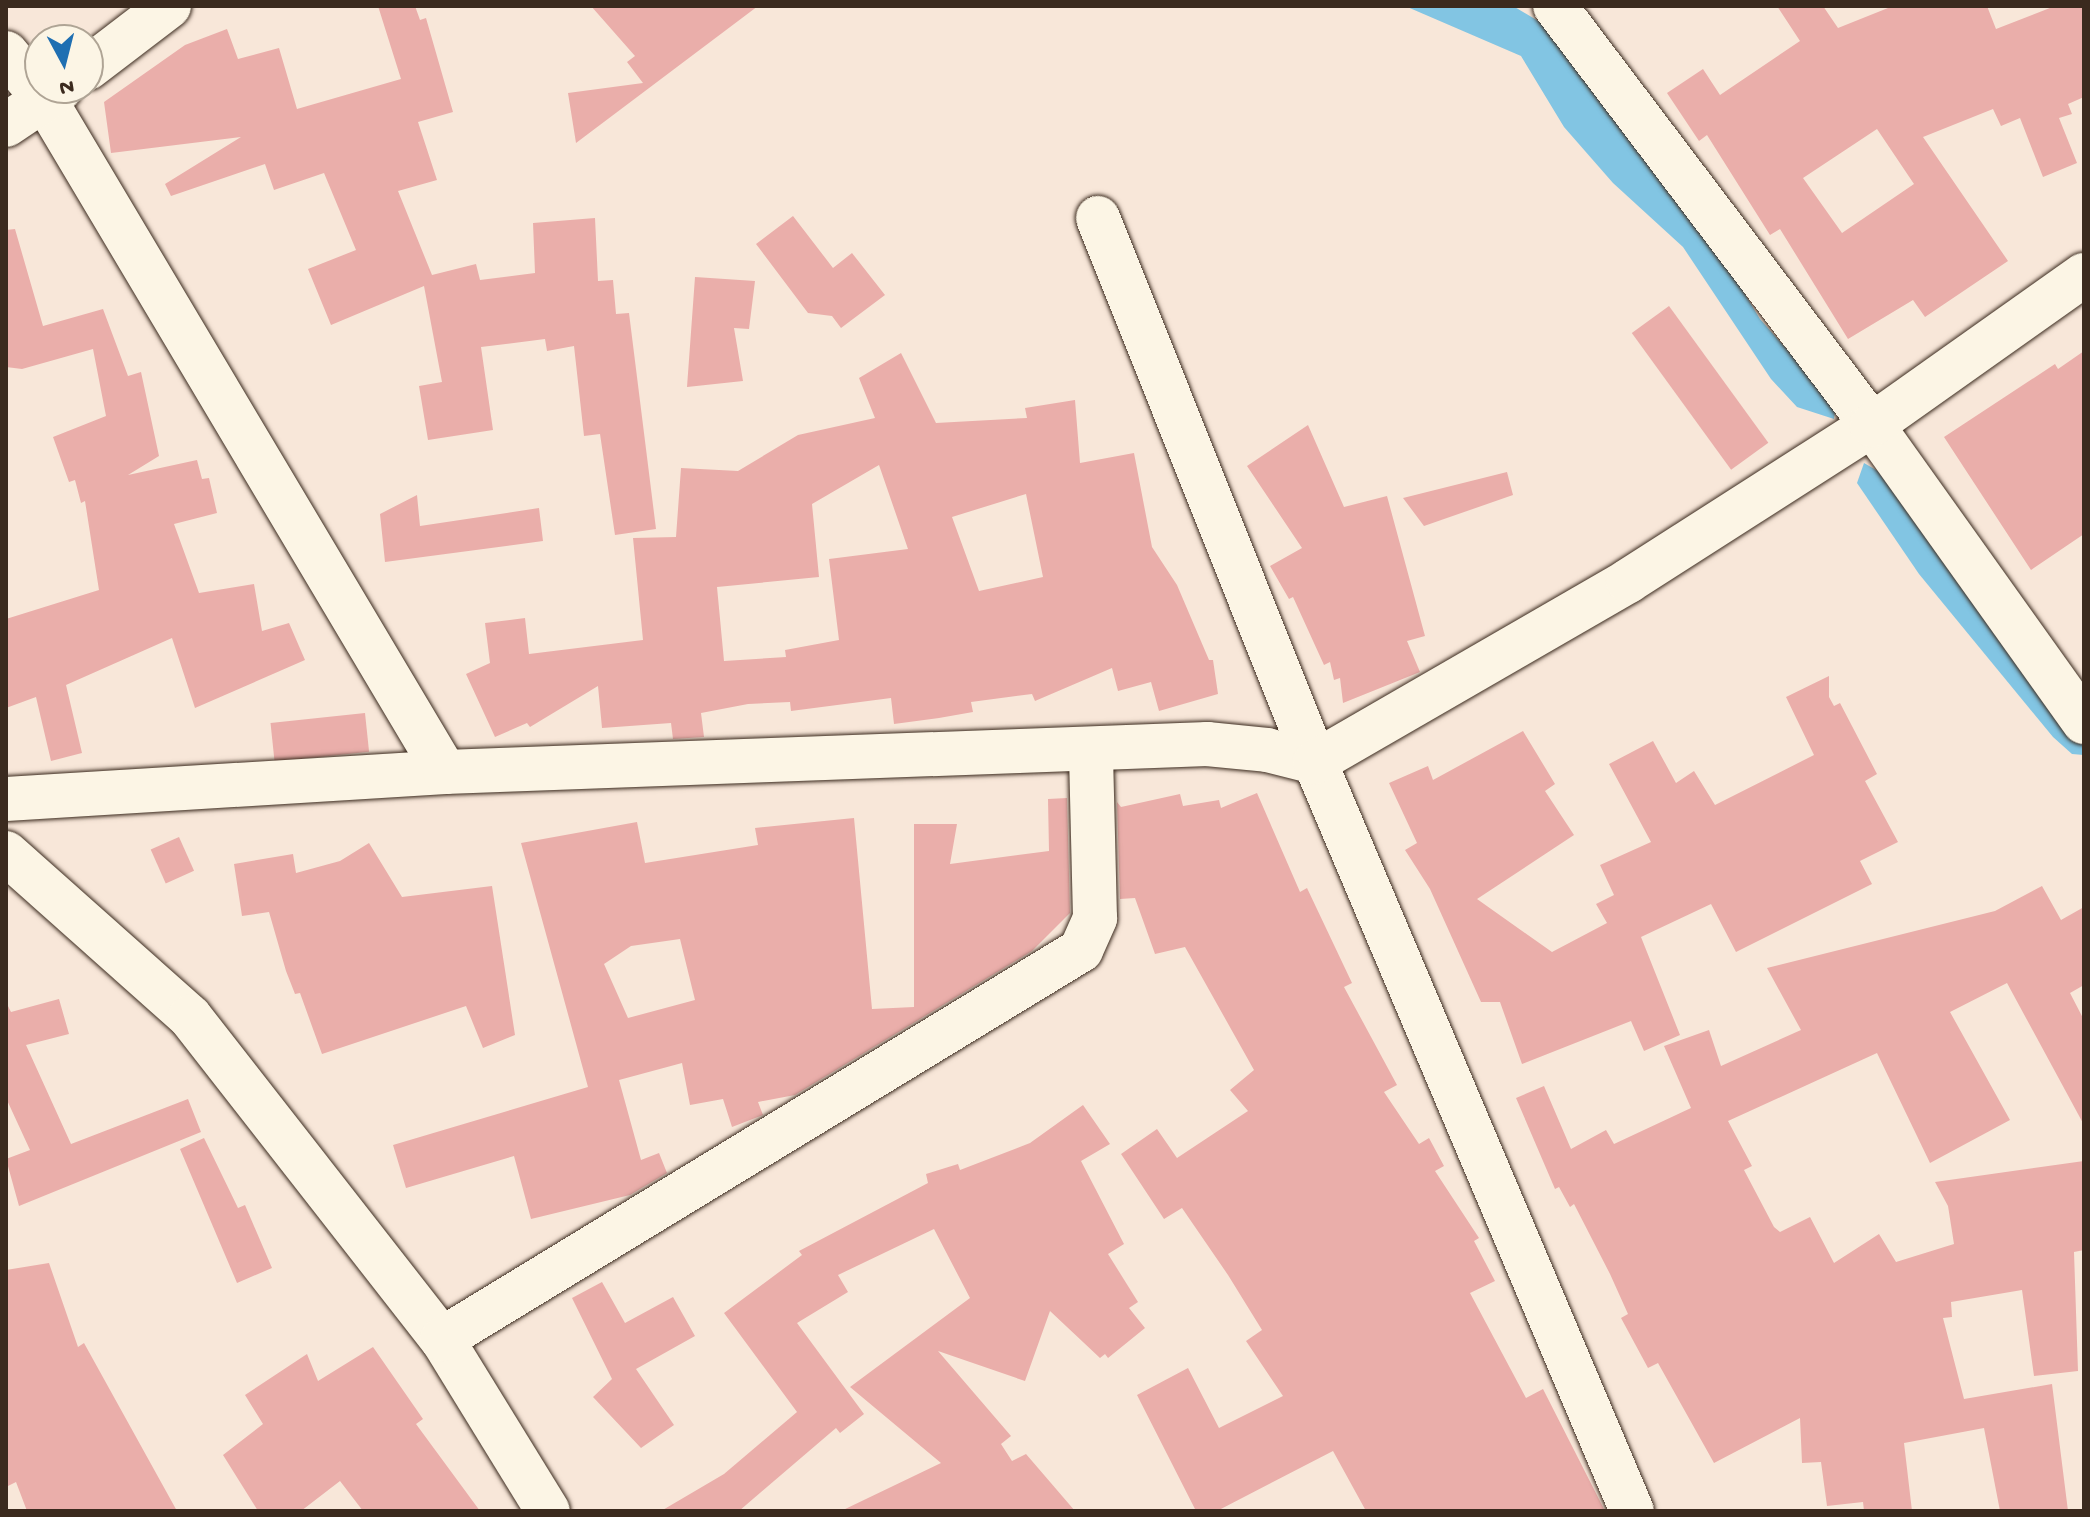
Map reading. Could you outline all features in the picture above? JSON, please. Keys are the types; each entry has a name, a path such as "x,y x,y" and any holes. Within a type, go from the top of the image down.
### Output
{"street":[{"path":"104,56 169,6"},
{"path":"1555,6 1872,425 2084,722"},
{"path":"6,53 24,69"},
{"path":"6,125 38,104"},
{"path":"59,104 445,772"},
{"path":"1098,218 1315,762 1632,1511"},
{"path":"6,799 445,772 1207,744 1267,750 1315,762 1628,581 1872,425 2084,275"},
{"path":"442,1339 1081,950 1095,918 1091,750"},
{"path":"6,853 190,1017 442,1339 548,1511"}],"water":[{"path":"1405,6 1513,6 1540,22 1696,213 1760,319 1836,405 1834,419 1797,407 1771,379 1683,247 1613,183 1564,127 1521,56"},
{"path":"1864,463 1890,478 2084,736 2084,755 2072,754 2053,737 1919,574 1857,483"}],"building":[{"path":"378,6 415,6 420,20 426,18 453,112 418,122 437,180 398,191 432,275 476,264 480,280 535,273 533,223 595,218 598,281 613,280 616,314 629,313 656,529 615,535 600,434 584,436 574,346 547,351 545,339 481,347 493,430 428,440 419,386 442,382 424,286 331,325 308,269 356,250 324,173 274,190 265,164 171,196 165,184 241,137 111,153 104,102 185,45 227,29 238,59 279,48 297,109 401,79"},
{"path":"591,6 758,6 576,143 568,93 643,83 627,62 635,56"},
{"path":"1777,6 1823,6 1838,28 1893,6 1987,6 1996,29 2055,6 2084,6 2084,97 2068,104 2072,114 2059,118 2077,163 2043,177 2020,118 2001,126 1993,109 1923,137 2008,261 1925,317 1913,300 1848,339 1780,229 1770,235 1707,135 1699,141 1667,93 1703,69 1720,95 1800,41","holes":["1877,129 1914,184 1842,233 1803,178"]},
{"path":"793,216 833,268 852,253 885,295 841,328 832,316 808,313 756,244"},
{"path":"15,229 43,326 103,309 128,376 141,372 159,456 128,475 197,460 202,479 209,478 217,513 174,524 199,593 254,584 262,631 289,623 305,660 195,708 172,638 66,685 82,753 51,761 36,697 6,708 6,619 99,590 85,501 81,503 75,480 69,482 53,437 106,416 93,349 22,369 6,367 6,230"},
{"path":"695,277 755,281 749,329 734,328 743,381 687,387"},
{"path":"1669,306 1768,443 1731,470 1632,333"},
{"path":"2084,351 2084,534 2031,570 1944,437 2055,364 2058,369"},
{"path":"901,353 936,423 1027,418 1025,408 1075,400 1080,463 1134,453 1152,547 1177,585 1209,660 1213,660 1218,694 1159,711 1151,682 1118,691 1112,668 1035,701 1032,694 971,702 973,712 894,724 891,698 791,711 790,702 748,704 701,713 704,737 673,739 671,723 602,728 598,686 530,727 527,723 495,737 466,674 490,663 485,623 525,618 529,654 643,640 633,538 676,537 681,468 738,471 798,435 875,418 859,378","holes":["879,465 908,549 829,559 839,640 785,650 786,657 724,661 717,587 819,577 812,504","1026,494 1043,577 979,591 952,517"]},
{"path":"1308,425 1344,507 1387,496 1425,636 1407,641 1420,672 1343,703 1340,678 1334,680 1330,662 1324,665 1293,597 1289,599 1270,566 1302,548 1247,466"},
{"path":"1507,472 1513,495 1424,526 1403,498"},
{"path":"417,495 420,526 539,508 543,541 385,562 380,514"},
{"path":"1829,676 1829,697 1834,706 1840,703 1877,774 1865,781 1898,842 1860,861 1872,884 1736,952 1711,904 1641,937 1680,1035 1644,1051 1631,1021 1522,1064 1500,1002 1481,1002 1430,889 1405,850 1417,843 1389,783 1428,766 1433,780 1523,731 1555,784 1545,791 1574,835 1477,899 1552,952 1607,923 1596,904 1614,895 1600,865 1651,842 1609,764 1653,741 1676,783 1694,771 1715,805 1814,755 1786,697"},
{"path":"365,713 369,752 275,762 271,723"},
{"path":"1257,793 1300,892 1307,888 1352,983 1344,987 1397,1085 1384,1092 1419,1144 1429,1138 1444,1166 1435,1171 1479,1238 1474,1241 1495,1281 1470,1293 1526,1398 1543,1389 1605,1511 1366,1511 1333,1451 1217,1511 1196,1511 1137,1395 1188,1368 1219,1428 1283,1396 1246,1341 1262,1330 1228,1275 1182,1208 1164,1219 1121,1154 1157,1129 1177,1158 1248,1111 1230,1090 1254,1070 1185,947 1155,954 1135,898 1120,899 1117,802 1121,807 1180,794 1183,806 1219,800 1221,808"},
{"path":"1067,798 1070,913 1032,951 795,1095 758,1102 763,1115 732,1127 723,1099 690,1105 682,1063 619,1080 641,1160 659,1153 667,1173 630,1195 531,1219 514,1156 406,1188 393,1145 588,1087 521,843 637,822 645,863 758,845 755,828 854,818 872,1009 914,1007 914,824 957,824 950,864 1049,851 1048,799","holes":["680,939 695,1000 628,1018 604,964 631,946"]},
{"path":"179,837 194,871 166,883 151,850"},
{"path":"369,843 402,897 492,886 515,1035 483,1048 466,1006 322,1054 300,993 295,994 286,971 269,912 242,916 234,864 293,854 296,873 340,861"},
{"path":"2042,886 2061,920 2084,907 2084,985 2070,993 2084,1020 2084,1125 2007,983 1950,1012 2010,1120 1930,1163 1877,1053 1728,1121 1752,1166 1744,1170 1774,1227 1780,1232 1810,1217 1834,1263 1879,1234 1896,1262 1954,1244 1948,1206 1935,1182 2084,1161 2084,1250 2074,1252 2078,1371 2034,1376 2022,1290 1951,1302 1952,1317 1943,1318 1964,1399 2052,1384 2068,1511 2000,1511 1984,1428 1904,1443 1912,1511 1864,1511 1863,1502 1827,1506 1821,1462 1802,1463 1800,1418 1714,1463 1658,1363 1648,1368 1621,1318 1628,1314 1610,1274 1574,1204 1570,1207 1559,1187 1555,1189 1516,1098 1544,1086 1571,1149 1606,1130 1614,1144 1691,1108 1664,1046 1709,1030 1721,1066 1801,1030 1767,968 1995,911"},
{"path":"59,999 69,1034 26,1045 71,1144 188,1099 201,1132 19,1206 6,1159 30,1150 6,1098 6,1002 11,1012"},
{"path":"1083,1105 1110,1144 1081,1161 1124,1244 1108,1254 1138,1302 1129,1308 1145,1328 1108,1358 1105,1354 1100,1358 1050,1311 1025,1381 938,1351 1011,1436 1001,1444 1012,1461 1026,1454 1075,1511 841,1511 941,1463 850,1387 970,1298 934,1229 838,1275 848,1292 797,1323 864,1414 840,1433 836,1428 739,1511 661,1511 724,1474 797,1412 724,1313 802,1255 799,1251 928,1183 926,1174 958,1164 960,1170 1030,1143"},
{"path":"204,1138 238,1208 245,1205 272,1268 237,1283 180,1149"},
{"path":"49,1263 78,1347 84,1343 177,1511 27,1511 16,1482 6,1487 6,1270"},
{"path":"602,1282 625,1323 673,1297 695,1336 636,1369 674,1425 641,1448 593,1397 612,1379 572,1298"},
{"path":"373,1347 423,1419 416,1424 480,1511 363,1511 340,1481 301,1511 258,1511 223,1455 263,1424 245,1395 307,1354 318,1381"}]}
